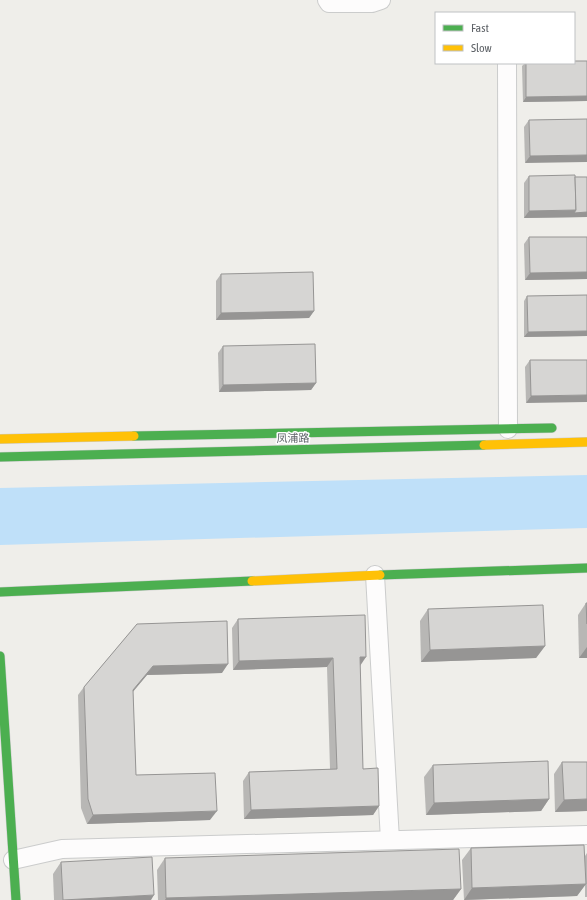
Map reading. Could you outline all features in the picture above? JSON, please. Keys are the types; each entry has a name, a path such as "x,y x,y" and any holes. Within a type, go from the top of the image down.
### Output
{"street":[{"path":"327,0 329,3 372,3 381,0"},
{"path":"507,64 508,429"},
{"name":"凤浦路","path":"0,439 563,427"},
{"name":"凤浦路","path":"0,457 587,442"},
{"path":"0,592 587,568"},
{"path":"375,576 390,840"},
{"path":"0,656 16,900"},
{"path":"13,860 62,849 587,835"}],"water":[{"path":"587,475 587,528 0,545 0,488"}],"building":[{"path":"575,61 587,61 587,96 526,97 526,64 575,64"},
{"path":"587,119 587,155 530,156 529,120"},
{"path":"575,175 576,210 529,211 529,176"},
{"path":"575,177 587,177 587,212 574,213 576,210"},
{"path":"529,237 587,237 587,272 530,273"},
{"path":"313,272 314,311 221,313 221,274"},
{"path":"587,295 587,331 528,332 527,296"},
{"path":"315,344 316,383 223,385 223,346"},
{"path":"530,360 587,360 587,395 531,396"},
{"path":"586,603 587,603 587,624"},
{"path":"543,605 545,646 430,650 428,609"},
{"path":"365,615 366,657 360,657 363,769 378,768 379,806 251,810 249,772 337,769 333,658 239,661 238,619"},
{"path":"227,621 228,664 153,666 133,690 136,775 215,773 217,811 93,815 88,799 84,687 137,624"},
{"path":"548,761 549,799 434,803 433,765"},
{"path":"562,762 587,762 587,799 564,800"},
{"path":"584,845 586,884 472,888 471,848"},
{"path":"459,849 461,889 166,898 165,858"},
{"path":"152,857 154,895 63,900 61,862"}],"traffic: fast":[{"path":"134,436 552,428"},
{"path":"0,457 484,445"},
{"path":"380,575 587,568"},
{"path":"0,592 252,581"},
{"path":"0,656 16,900"}],"traffic: slow":[{"path":"0,439 134,436"},
{"path":"484,445 587,442"},
{"path":"252,581 380,575"}]}
